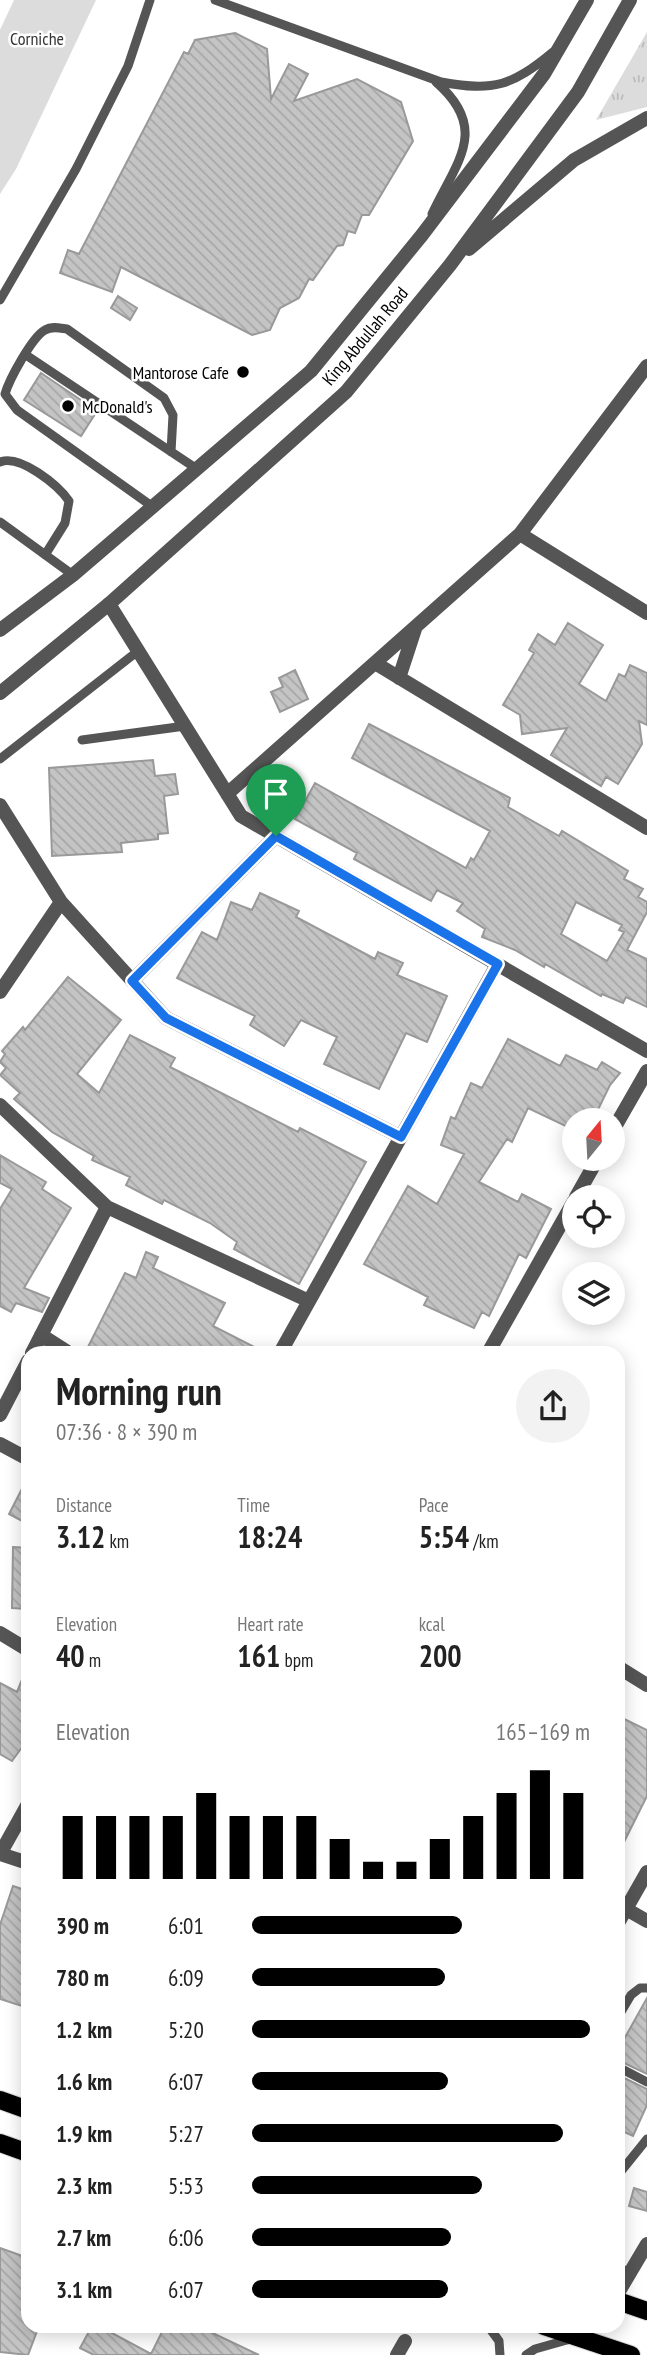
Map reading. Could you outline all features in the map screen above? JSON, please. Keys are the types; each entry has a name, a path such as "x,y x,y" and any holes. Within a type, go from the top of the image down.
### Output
{"main road":[{"path":"0,2100 21,2108"},
{"path":"0,2143 21,2150"},
{"path":"625,2303 646,2310"},
{"path":"566,2333 631,2355"}],"street":[{"name":"King Abdullah Road","path":"0,631 73,575 311,371 422,235 562,45 587,0"},
{"name":"King Abdullah Road","path":"0,693 109,604 346,391 450,265 578,92 630,0"},
{"path":"450,265 575,160 647,118"},
{"path":"227,794 520,534 647,366"},
{"path":"520,534 647,613"},
{"path":"109,604 241,816 647,1051"},
{"path":"399,678 416,627"},
{"path":"375,663 647,828"},
{"path":"0,805 61,902 166,1018 401,1137"},
{"path":"132,981 276,836"},
{"path":"0,992 61,902"},
{"path":"284,1346 498,964"},
{"path":"625,1109 647,1071"},
{"path":"0,1105 107,1207 309,1301"},
{"path":"36,1346 107,1207"},
{"path":"492,1346 562,1222"},
{"path":"41,1335 58,1346"},
{"path":"0,1415 21,1374"},
{"path":"0,1444 21,1456"},
{"path":"0,1633 21,1646"},
{"path":"625,1672 647,1685"},
{"path":"21,1816 0,1854 21,1861"},
{"path":"647,1872 626,1909 647,1921"},
{"path":"625,2282 647,2244"},
{"path":"397,2355 405,2341"}],"lane":[{"path":"0,300 75,169 128,66 150,0"},
{"path":"215,0 432,79 473,88 494,88 529,72 562,45"},
{"path":"422,235 464,145 467,129 463,112 452,97 432,79"},
{"path":"153,507 9,402 5,394 8,384 45,330 55,327 67,330 164,398 173,415 171,452"},
{"path":"26,355 197,469"},
{"path":"0,462 16,460 62,491 69,501 65,523 45,555"},
{"path":"0,522 73,575"},
{"path":"0,759 138,651"},
{"path":"82,740 185,726"},
{"path":"625,2005 631,1995 640,1988 647,1988"},
{"path":"625,2071 647,2082"},
{"path":"625,2166 647,2139"},
{"path":"625,2271 629,2275"},
{"path":"493,2333 499,2341 500,2355"},
{"path":"526,2355 535,2349 579,2337"}],"green space":[{"name":"Corniche","path":"14,0 96,0 16,169 0,194 0,30"},
{"path":"647,32 647,107 596,120"}],"building":[{"path":"235,33 267,49 271,99 289,64 308,74 294,101 357,79 401,102 413,141 369,215 362,215 355,233 348,231 343,245 337,246 313,280 309,279 299,298 280,308 270,330 252,335 121,267 112,292 60,273 68,250 79,254 184,52 188,54 195,40"},
{"path":"118,296 137,308 130,320 111,308"},
{"path":"41,373 97,411 81,436 24,400"},
{"path":"568,623 603,645 579,684 606,701 619,674 625,677 630,665 647,673 647,725 639,721 642,744 618,784 606,777 601,786 551,755 567,728 522,734 520,715 503,705 534,653 529,650 538,634 555,645"},
{"path":"295,670 308,699 280,712 271,692 283,687 279,678"},
{"path":"369,724 510,798 508,807 559,836 562,831 628,871 624,879 643,889 638,897 647,902 647,912 627,950 647,959 647,1007 626,997 623,1003 602,994 601,996 545,964 544,967 515,950 482,937 485,929 457,911 463,903 437,890 431,901 354,859 357,853 295,819 315,783 466,868 471,858 474,860 490,831 352,758","holes":["576,902 622,925 619,930 624,932 607,961 561,934"]},
{"path":"153,760 155,776 175,774 178,794 164,796 168,833 158,834 158,839 121,843 122,852 52,856 49,768"},
{"path":"260,893 299,911 296,917 375,959 378,952 403,963 397,975 447,996 427,1042 406,1033 379,1089 324,1064 337,1037 301,1020 284,1046 250,1025 255,1016 177,978 202,932 217,940 231,902 252,910"},
{"path":"68,977 121,1020 77,1074 99,1093 130,1035 175,1058 170,1067 298,1132 300,1128 366,1162 299,1284 234,1249 237,1242 210,1223 164,1200 162,1204 126,1185 130,1177 92,1160 94,1156 52,1132 14,1099 20,1093 0,1075 6,1068 0,1062 5,1054 2,1051 23,1027 25,1030"},
{"path":"508,1039 560,1066 566,1055 597,1070 602,1062 620,1073 610,1085 599,1108 562,1108 562,1124 528,1108 512,1142 507,1139 479,1182 518,1202 522,1194 551,1209 526,1258 519,1254 489,1316 482,1312 474,1328 424,1305 428,1297 364,1264 408,1186 437,1204 464,1154 441,1145 451,1117 455,1119 471,1083 482,1088"},
{"path":"0,1155 46,1182 42,1189 71,1208 24,1288 49,1298 42,1312 16,1303 11,1312 0,1306 0,1209 12,1189 0,1183"},
{"path":"146,1252 158,1257 153,1268 225,1303 213,1326 252,1346 88,1346 125,1273 136,1278"},
{"path":"21,1491 21,1520 9,1514"},
{"path":"13,1547 21,1548 21,1609 12,1608"},
{"path":"21,1682 21,1749 12,1761 0,1754 0,1683 17,1692"},
{"path":"625,1719 647,1730 647,1796 625,1840"},
{"path":"13,1886 21,1889 21,2006 0,1999 0,1925"},
{"path":"647,1998 647,2074 625,2063 625,2037"},
{"path":"625,2078 647,2089 647,2105 633,2136 625,2132"},
{"path":"634,2188 647,2192 647,2211 629,2206"},
{"path":"0,2248 21,2256 21,2333 36,2333 28,2355 0,2352"},
{"path":"88,2333 112,2333 151,2354 162,2333 213,2333 259,2355 94,2355 80,2348"}],"place":[{"name":"Mantorose Cafe","path":"243,372"},
{"name":"McDonald's","path":"68,406"}],"route":[{"path":"276,836 498,964 401,1137 166,1018 132,981 276,836"}]}
